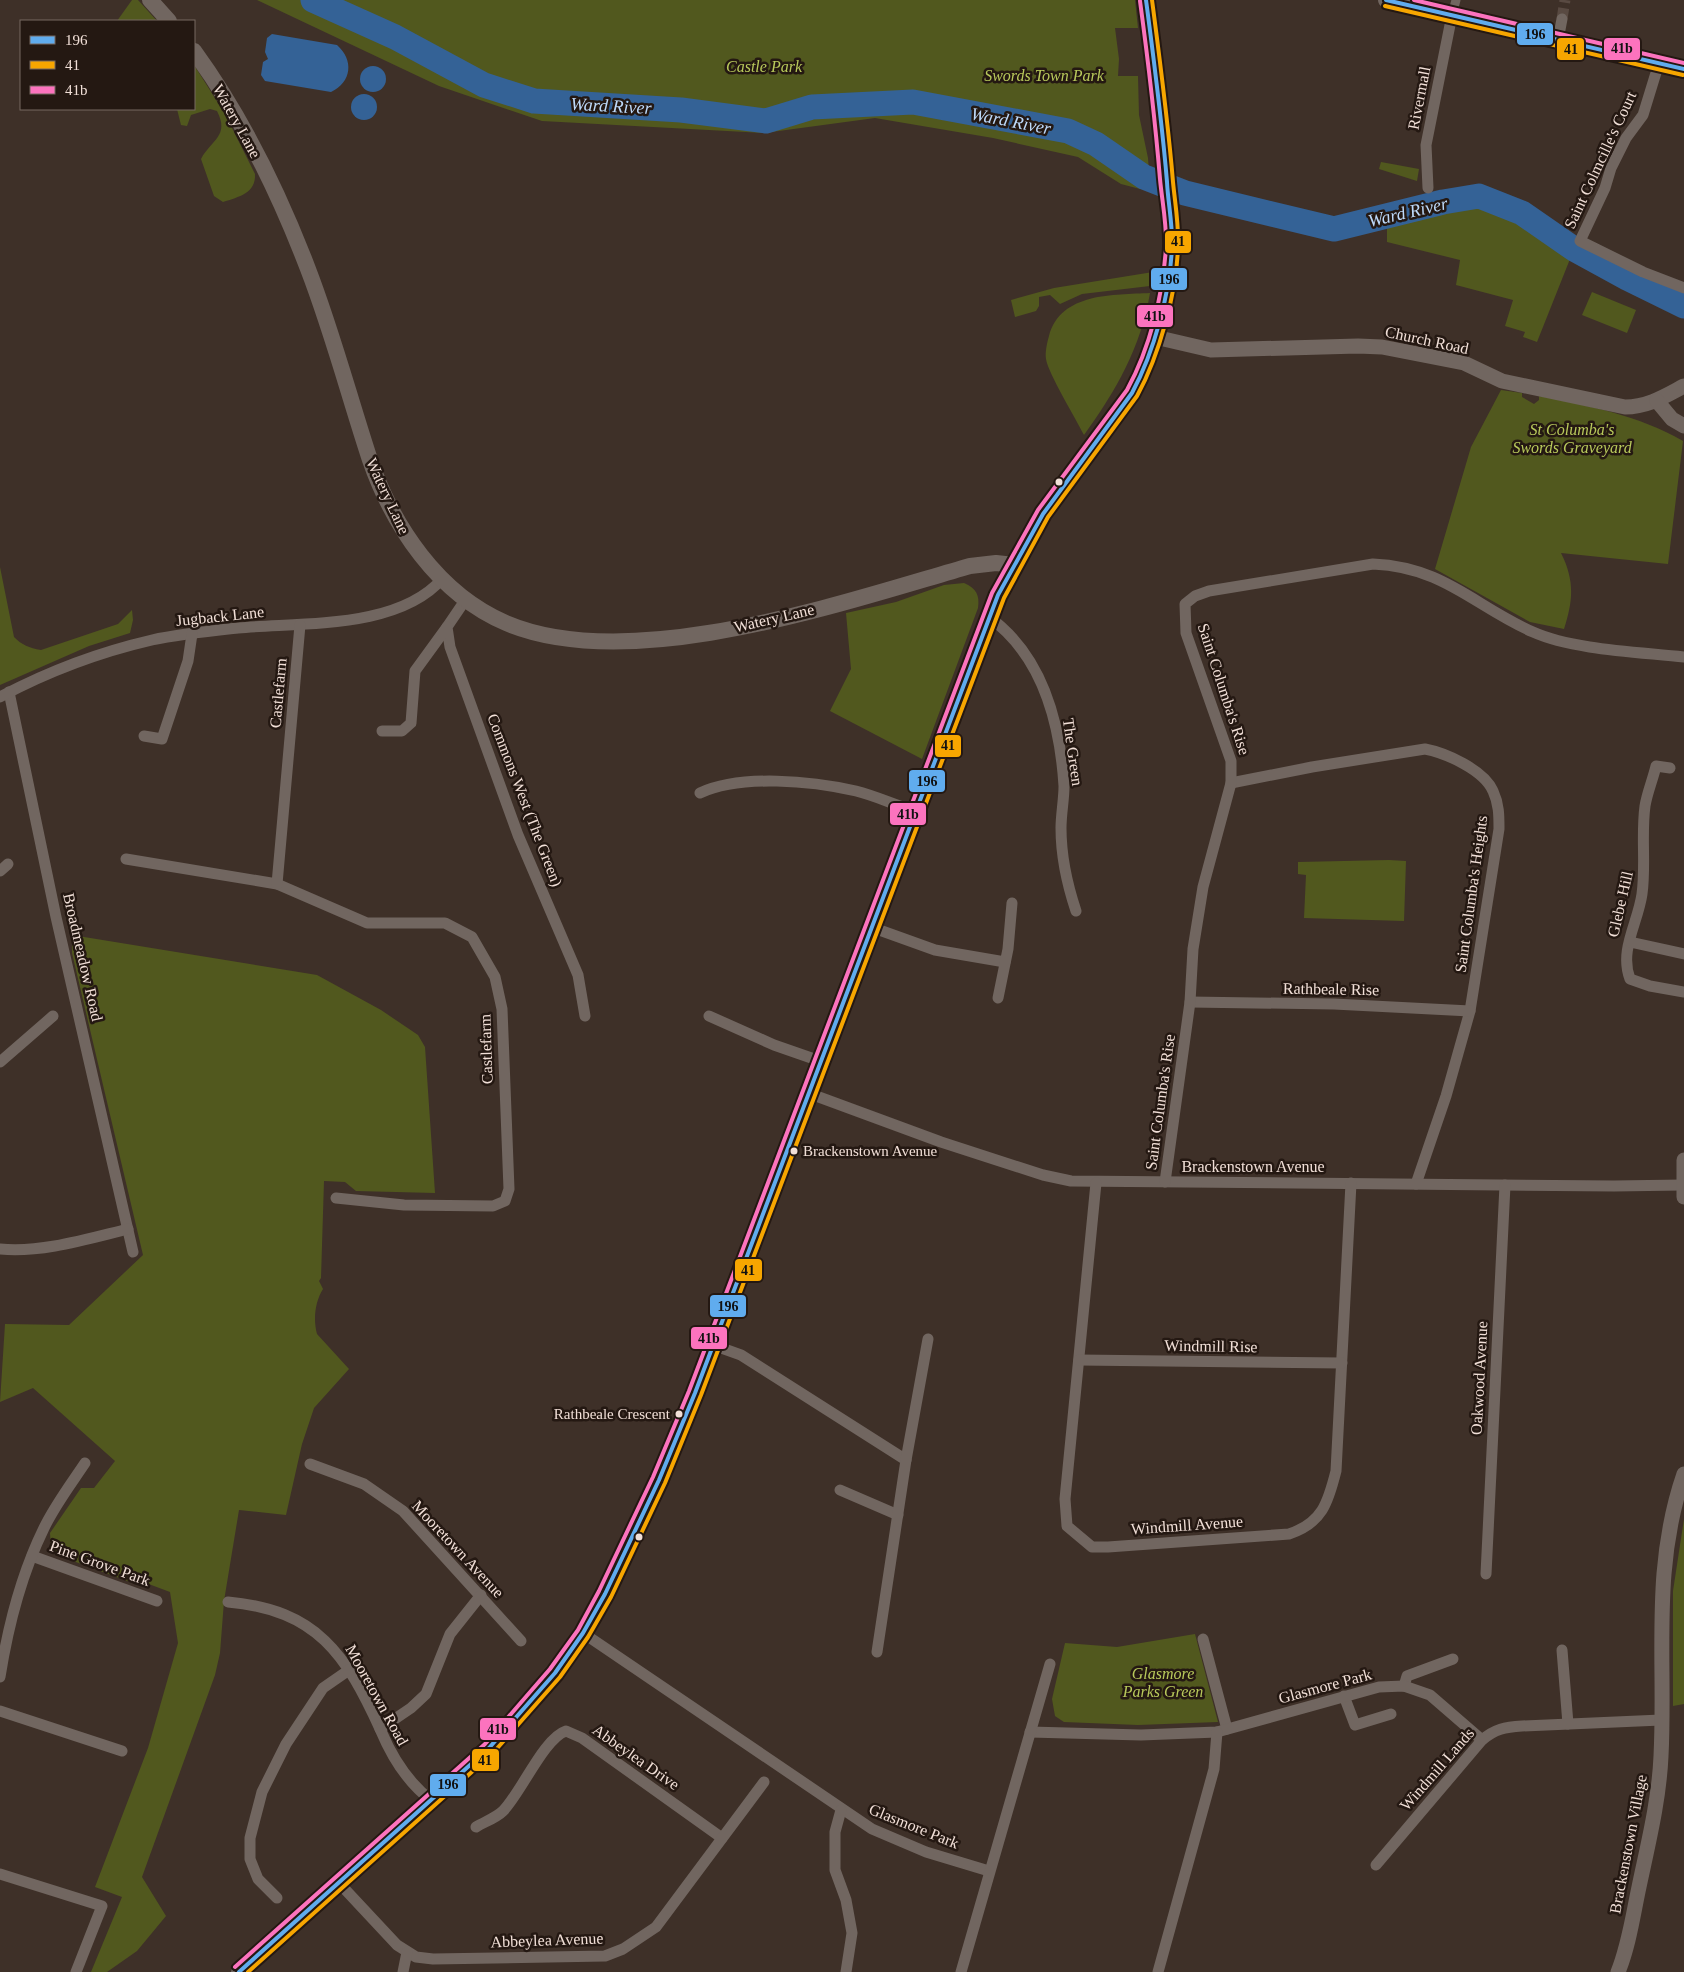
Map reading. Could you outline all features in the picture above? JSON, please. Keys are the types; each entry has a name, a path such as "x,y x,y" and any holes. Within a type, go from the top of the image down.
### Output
{"main road":[{"path":"150,0 167,20"},
{"path":"1386,0 1454,7 1558,40 1684,69"},
{"name":"Watery Lane","path":"195,52 215,80 252,145 308,268 378,482 405,536 443,578 466,599 505,622 550,636 607,641 676,638 791,615 970,566 996,563 1014,565"},
{"path":"239,1972 340,1884 489,1748 555,1673 583,1633 605,1594 658,1480 713,1345 989,617 1014,565"}],"street":[{"path":"1014,565 1043,514 1132,393 1143,373 1155,337 1168,280 1172,246 1165,161 1146,0"},
{"name":"Rivermall","path":"1428,188 1426,145 1454,7"},
{"path":"1558,40 1562,19"},
{"name":"Saint Colmcille's Court","path":"1659,63 1643,115 1626,138 1580,241 1616,260 1684,288"},
{"name":"Church Road","path":"1155,337 1211,350 1382,347 1464,363 1502,381 1566,392 1625,407 1636,407 1657,401 1684,386"},
{"path":"1657,401 1672,419 1684,426"},
{"name":"Saint Columba's Rise","path":"1165,1182 1190,1002 1193,950 1204,886 1232,783 1231,761 1186,633 1184,604 1195,596 1209,591 1373,564 1396,565 1431,575 1532,632 1559,641 1684,657"},
{"name":"Jugback Lane","path":"5,695 47,675 97,656 152,640 239,628 300,625 357,618 397,609 417,601 443,578"},
{"path":"382,731 402,731 412,722 415,671 466,599"},
{"name":"The Green","path":"989,617 1007,630 1037,670 1050,708 1059,742 1064,788 1061,827 1062,856 1066,882 1076,911"},
{"name":"Castlefarm","path":"277,884 300,625"},
{"name":"Commons West (The Green)","path":"447,627 450,647 518,836 578,975 586,1016"},
{"path":"144,736 162,739 188,661 192,634"},
{"name":"Broadmeadow Road","path":"5,695 133,1252"},
{"name":"Saint Columba's Heights","path":"1232,783 1312,767 1426,749 1441,752 1478,774 1492,789 1499,808 1499,829 1470,1011 1443,1105 1416,1184"},
{"name":"Glebe Hill","path":"1670,768 1656,766 1645,805 1645,867 1641,897 1627,948 1626,967 1630,979 1650,986 1684,992"},
{"path":"700,793 716,786 762,780 856,791 915,811"},
{"name":"Castlefarm","path":"126,859 277,884 367,923 445,923 472,937 495,977 502,1009 509,1189 505,1202 493,1206 444,1206 404,1205 336,1198"},
{"path":"998,998 1005,962 1012,903"},
{"path":"870,927 936,950 1005,962"},
{"path":"1630,942 1684,954"},
{"name":"Rathbeale Rise","path":"1190,1002 1334,1004 1470,1011"},
{"path":"0,1062 53,1016"},
{"path":"709,1016 774,1045 820,1061"},
{"name":"Brackenstown Avenue","path":"808,1093 941,1142 1043,1175 1071,1181 1505,1185 1683,1191"},
{"path":"1683,1191 1684,1160"},
{"name":"Windmill Avenue","path":"1096,1182 1065,1500 1067,1526 1092,1547 1108,1548 1289,1534 1307,1528 1318,1516 1329,1499 1336,1471 1351,1183"},
{"name":"Oakwood Avenue","path":"1486,1574 1505,1185"},
{"path":"0,1249 15,1251 68,1243 128,1229"},
{"path":"877,1652 906,1460 928,1339"},
{"path":"713,1345 741,1355 906,1460"},
{"name":"Windmill Rise","path":"1079,1360 1342,1363"},
{"name":"Pine Grove Park","path":"0,1677 6,1640 18,1592 32,1556 44,1527 85,1463"},
{"name":"Mooretown Avenue","path":"310,1464 364,1484 403,1511 521,1641"},
{"name":"Brackenstown Village","path":"1618,1972 1627,1942 1656,1809 1662,1757 1660,1634 1662,1579 1669,1532 1684,1474"},
{"path":"840,1490 898,1515"},
{"name":"Pine Grove Park","path":"32,1556 157,1601"},
{"path":"380,1729 411,1708 426,1694 450,1634 481,1595"},
{"name":"Mooretown Road","path":"228,1602 265,1607 288,1614 306,1624 329,1643 349,1670 397,1763 432,1801"},
{"name":"Glasmore Park","path":"583,1633 690,1704 872,1830 926,1852 989,1871"},
{"path":"1158,1972 1214,1769 1222,1731 1203,1639"},
{"path":"1562,1650 1568,1724"},
{"path":"1453,1659 1408,1676 1404,1686 1430,1695 1482,1740"},
{"path":"962,1972 989,1871 1050,1664"},
{"path":"277,1898 258,1879 250,1859 250,1838 262,1792 286,1744 323,1688 349,1670"},
{"name":"Glasmore Park","path":"1030,1732 1141,1735 1222,1731 1380,1687 1404,1686"},
{"path":"1344,1696 1355,1725 1391,1714"},
{"path":"0,1711 122,1752"},
{"name":"Windmill Lands","path":"1376,1865 1482,1740 1503,1727 1661,1720"},
{"name":"Abbeylea Drive","path":"476,1827 502,1811 547,1748 560,1733 566,1731 582,1738 722,1838"},
{"name":"Abbeylea Avenue","path":"406,1952 416,1957 433,1959 605,1956 623,1949 656,1928 764,1782"},
{"path":"841,1810 835,1832 835,1870 846,1900 852,1934 846,1972"},
{"path":"0,1874 102,1906 76,1972"},
{"path":"340,1884 406,1952 403,1972"}],"green space":[{"path":"132,0 138,0 156,20 118,20"},
{"name":"Swords Town Park","path":"257,0 1135,0 1138,28 1115,28 1119,59 1118,76 1138,76 1139,115 1148,158 1150,183 1140,189 1121,184 1078,157 993,138 875,118 764,133 542,121 439,86"},
{"path":"195,67 225,114 255,174 255,180 250,190 223,202 214,196 201,159 220,132 220,119 217,111 210,109 191,115 187,126 181,125 177,110 195,110"},
{"path":"1381,162 1419,169 1417,181 1379,169"},
{"path":"1467,204 1509,216 1572,254 1537,342 1523,337 1525,332 1505,326 1513,300 1456,285 1460,260 1387,242 1387,222"},
{"path":"1153,272 1150,286 1082,294 1060,304 1050,295 1039,297 1039,306 1036,311 1015,317 1011,300 1054,288"},
{"path":"1592,292 1636,310 1627,333 1582,315"},
{"path":"1150,293 1140,332 1126,368 1107,402 1084,435 1057,385 1046,359 1048,339 1055,322 1065,311 1090,299 1121,294"},
{"name":"St Columba's Swords Graveyard","path":"1501,390 1522,393 1522,397 1534,404 1539,400 1539,396 1613,412 1649,424 1683,441 1668,564 1561,553 1569,573 1571,591 1571,600 1564,629 1530,622 1435,569 1471,447"},
{"path":"0,567 14,637 26,646 41,650 118,624 132,610 133,620 130,633 89,646 0,685"},
{"path":"964,583 972,587 976,592 978,608 922,759 830,711 851,669 846,613 896,602 944,585"},
{"path":"1406,861 1404,921 1304,918 1306,875 1298,874 1298,862"},
{"path":"78,936 317,975 381,1010 418,1035 425,1047 435,1193 356,1191 345,1182 324,1181 321,1278 319,1281 323,1289 317,1305 316,1328 317,1334 349,1369 314,1408 302,1444 286,1515 239,1510 224,1601 220,1653 215,1675 142,1877 166,1916 137,1951 107,1972 91,1972 122,1897 95,1887 148,1748 178,1643 170,1592 138,1580 130,1582 57,1555 51,1548 50,1533 81,1488 94,1488 115,1461 33,1388 0,1402 5,1324 69,1325 143,1255 72,953 72,944"},
{"path":"1684,1519 1684,1704 1673,1706 1673,1591"},
{"name":"Glasmore Parks Green","path":"1195,1634 1218,1722 1138,1725 1064,1722 1055,1716 1052,1699 1065,1643 1117,1647"}],"water":[{"path":"272,34 337,45 346,57 348,64 347,77 338,88 331,92 265,81 261,75 263,62 268,59 265,52 267,38"},
{"path":"373,66 383,69 386,79 383,89 373,92 363,89 360,79 363,69"},
{"path":"364,94 374,97 377,107 374,117 364,120 354,117 351,107 354,97"}],"waterway":[{"name":"Ward River","path":"313,0 395,37 484,85 534,101 681,110 766,121 812,107 913,102 1068,131 1096,144 1144,177 1185,193 1334,229 1443,202 1479,196 1522,213 1574,249 1684,306"}],"tunnel":[{"path":"1562,19 1565,0"}],"transit line":[{"name":"196","path":"239,1972 489,1748 555,1673 583,1633 605,1594 659,1480 695,1393 998,595 1043,514 1132,393 1154,341 1168,284 1172,239 1160,114 1146,0"},
{"name":"41","path":"248,1972 493,1753 560,1677 588,1637 611,1597 665,1483 701,1395 1004,598 1048,517 1137,396 1153,362 1170,303 1177,264 1178,238 1177,214 1152,0"},
{"name":"196","path":"1386,0 1684,69"},
{"name":"41b","path":"1414,0 1684,63"},
{"name":"41b","path":"235,1967 485,1744 550,1669 578,1630 599,1591 653,1477 689,1391 992,593 1038,510 1127,390 1149,339 1162,284 1166,239 1154,112 1140,1"},
{"name":"41","path":"1385,6 1683,75"}],"place":[{"name":"Brackenstown Avenue","path":"794,1151"},
{"name":"Rathbeale Crescent","path":"679,1414"}],"park label":[{"name":"Castle Park","path":"764,66"}]}
